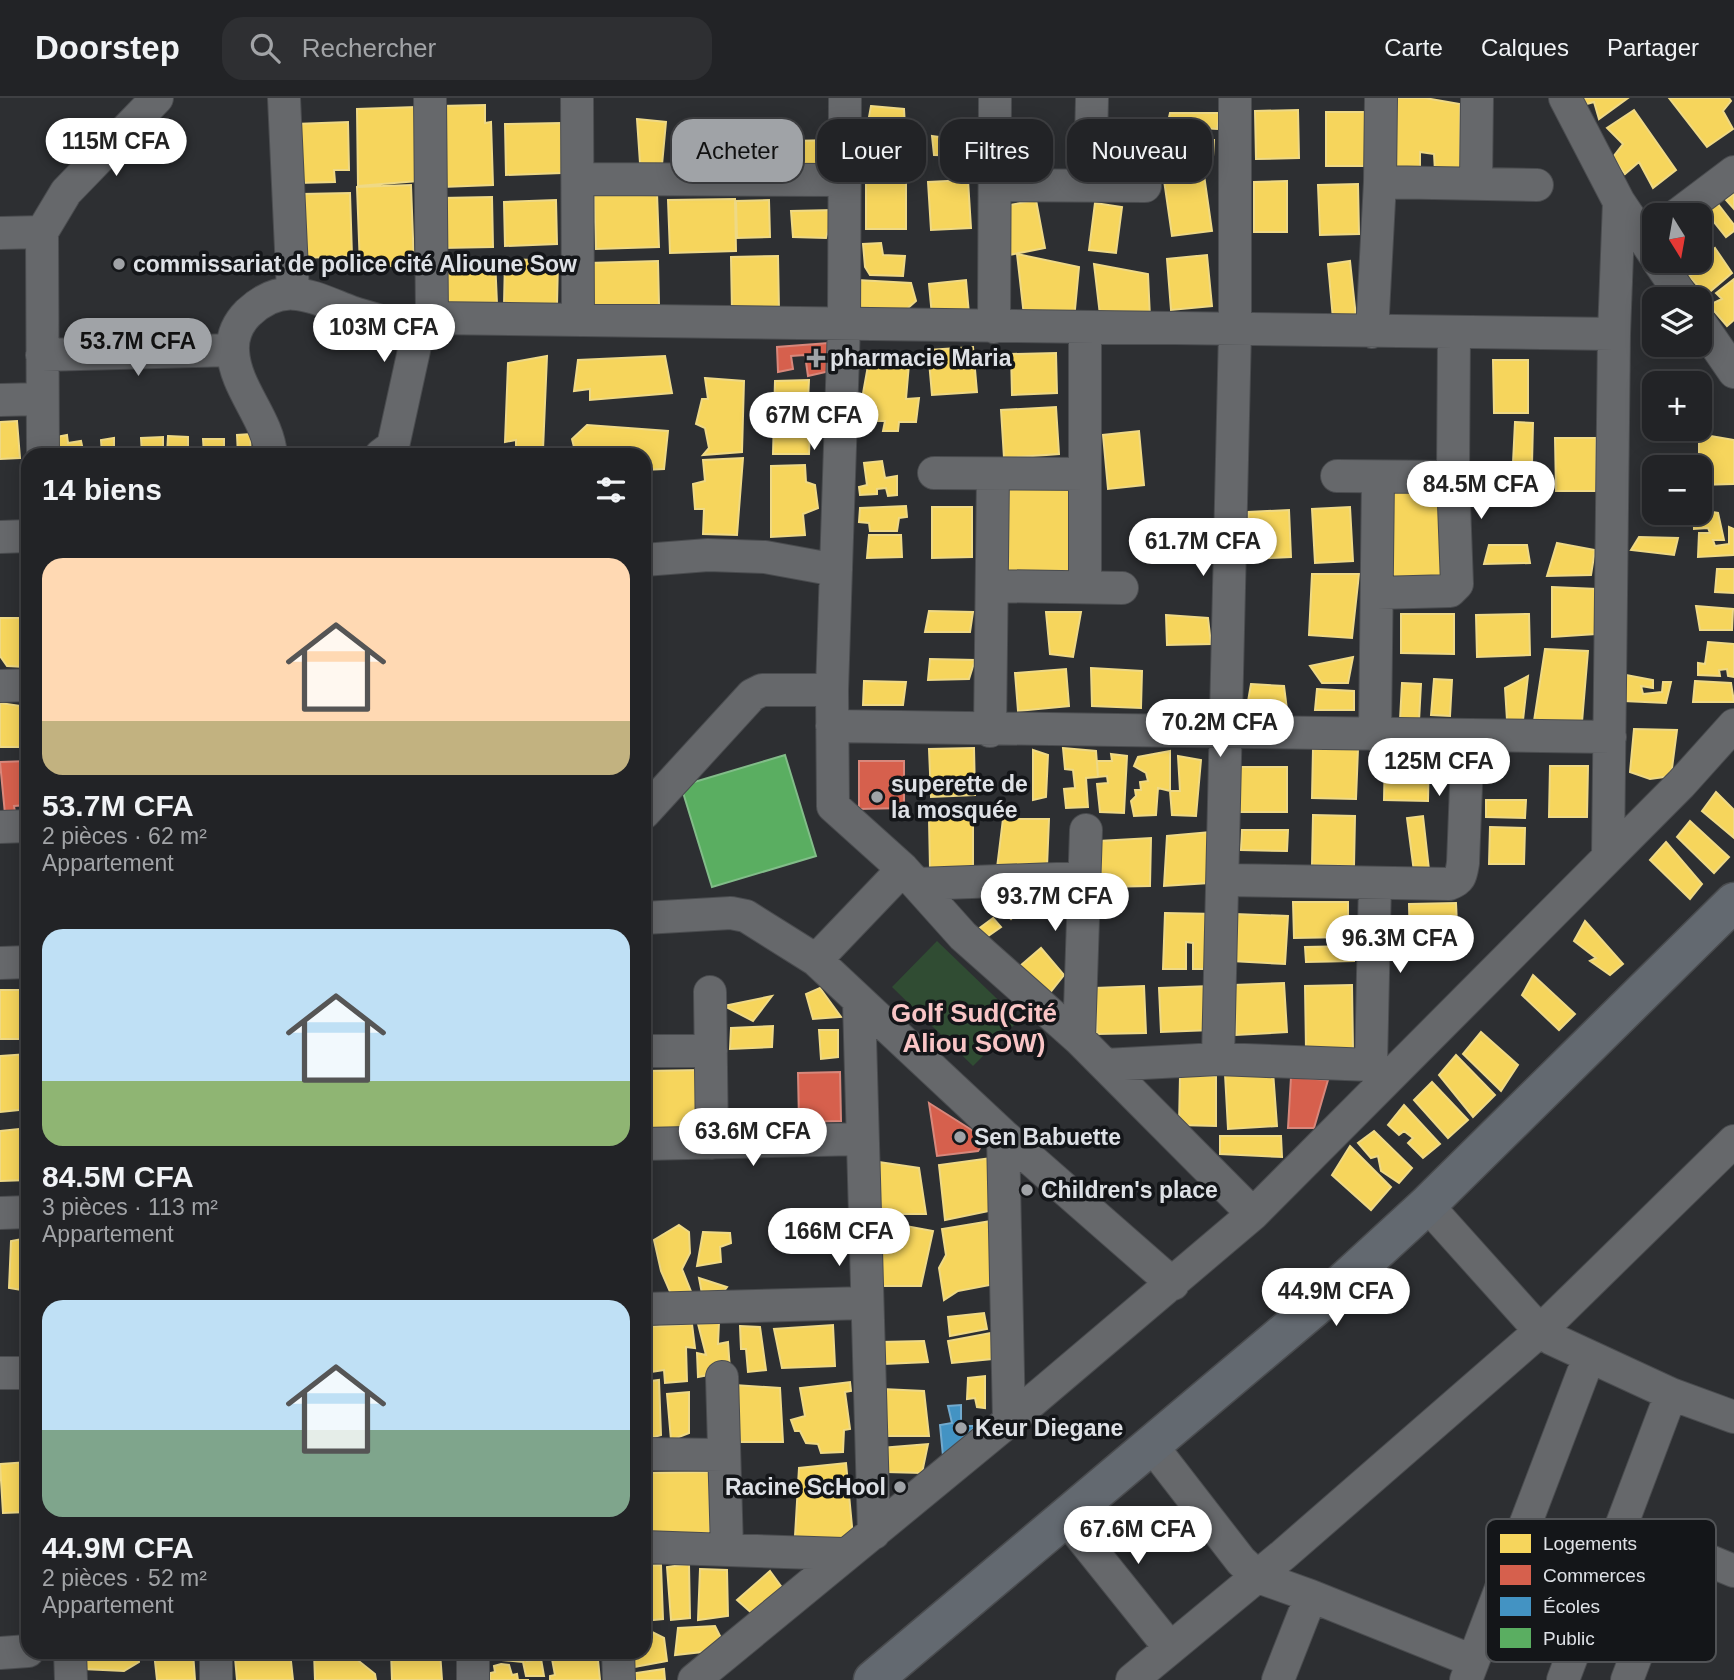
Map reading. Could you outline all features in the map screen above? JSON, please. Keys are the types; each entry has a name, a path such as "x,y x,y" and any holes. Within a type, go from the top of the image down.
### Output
{"main road":[{"path":"873,1680 1259,1357 1427,1205 1734,902"}],"street":[{"path":"43,448 42,232 66,192 157,98"},
{"path":"284,98 293,292"},
{"path":"393,448 425,325 430,98"},
{"path":"577,98 578,320"},
{"path":"845,98 845,119"},
{"path":"994,327 996,98"},
{"path":"1090,185 1091,98"},
{"path":"1218,1059 1235,331 1235,98"},
{"path":"1371,332 1380,182 1381,98"},
{"path":"1476,183 1477,98"},
{"path":"1565,98 1619,202 1642,233"},
{"path":"1693,203 1734,172"},
{"path":"578,179 817,180"},
{"path":"844,182 844,324 832,690 833,806 910,876 963,936 1079,1039 1252,1214"},
{"path":"1380,182 1537,185"},
{"path":"995,185 1145,186"},
{"path":"1608,857 1614,334 1619,202"},
{"path":"0,233 42,232"},
{"path":"270,448 269,435 238,373 233,350 237,323 263,299 293,292 322,299 350,311 425,325 578,320 1085,330 1614,334"},
{"path":"1084,587 1085,330"},
{"path":"1377,593 1455,589 1457,584 1453,477 1454,333"},
{"path":"1712,340 1734,372"},
{"path":"42,355 233,350"},
{"path":"0,400 42,399"},
{"path":"934,473 1085,474"},
{"path":"990,731 993,474"},
{"path":"1337,476 1453,477"},
{"path":"1375,735 1378,477"},
{"path":"0,537 21,536"},
{"path":"651,559 708,555 765,557 836,570"},
{"path":"992,586 1122,588"},
{"path":"0,686 21,685"},
{"path":"651,805 752,695 762,691 832,690"},
{"path":"694,1680 843,1554 873,1533 1009,1421 1252,1214 1379,1072 1608,857 1734,725"},
{"path":"832,726 990,731 1610,737"},
{"path":"1223,880 1449,884 1461,877 1468,736"},
{"path":"0,827 21,826"},
{"path":"1079,1039 1086,830"},
{"path":"816,960 910,876 1083,878"},
{"path":"1376,883 1379,1072"},
{"path":"651,913 731,913 746,916 816,960 1003,1135 1173,1284"},
{"path":"0,963 21,962"},
{"path":"710,992 712,1143"},
{"path":"859,1002 873,1533"},
{"path":"651,1051 711,1051"},
{"path":"1105,1065 1218,1059 1379,1072"},
{"path":"1003,1135 1009,1421"},
{"path":"651,1144 861,1139"},
{"path":"1132,1680 1258,1577 1540,1331 1734,1141"},
{"path":"1427,1205 1540,1331 1589,1357 1671,1394 1734,1417"},
{"path":"0,1213 21,1212"},
{"path":"651,1308 866,1303"},
{"path":"1527,1519 1589,1357"},
{"path":"0,1373 21,1373"},
{"path":"722,1377 727,1549"},
{"path":"1624,1519 1671,1394"},
{"path":"1152,1446 1241,1561 1258,1577 1311,1596 1469,1671 1486,1627"},
{"path":"651,1454 723,1455"},
{"path":"1065,1517 1170,1648"},
{"path":"651,1547 843,1554"},
{"path":"1716,1564 1734,1571"},
{"path":"1278,1680 1311,1596"},
{"path":"0,1653 21,1652"},
{"path":"70,1659 71,1680"},
{"path":"216,1659 216,1680"},
{"path":"473,1659 473,1680"},
{"path":"618,1659 619,1680"},
{"path":"1563,1680 1570,1662"},
{"path":"1627,1680 1634,1662"}],"green space":[{"path":"937,941 1019,1020 973,1066 892,987"}],"building: Logements":[{"path":"1397,98 1425,98 1460,104 1460,171 1435,171 1434,154 1420,152 1420,170 1394,172"},
{"path":"1579,98 1628,98 1599,119 1594,102 1583,105"},
{"path":"1669,98 1729,98 1731,101 1723,111 1733,129 1707,147"},
{"path":"485,105 485,123 491,122 493,185 442,187 439,106"},
{"path":"871,106 904,109 905,119 869,119"},
{"path":"416,107 418,181 358,186 357,109"},
{"path":"1298,110 1299,158 1256,159 1255,111"},
{"path":"1634,110 1676,170 1653,188 1639,162 1625,174 1613,157 1623,144 1607,128"},
{"path":"1326,112 1367,112 1368,166 1326,166"},
{"path":"1170,113 1220,113 1217,129 1212,129 1212,119 1169,119"},
{"path":"637,119 666,122 662,165 640,163"},
{"path":"348,122 349,170 334,170 335,182 297,183 295,124"},
{"path":"561,123 562,173 506,175 505,124"},
{"path":"932,136 940,137 940,155 934,155"},
{"path":"817,140 817,168 803,169 803,141"},
{"path":"1287,181 1287,232 1254,232 1254,182"},
{"path":"866,182 906,182 906,229 866,229"},
{"path":"928,182 968,182 971,228 931,230"},
{"path":"1164,182 1205,182 1212,231 1172,236"},
{"path":"1358,184 1359,234 1320,235 1318,185"},
{"path":"411,185 414,265 360,267 357,187"},
{"path":"350,193 352,256 303,258 301,194"},
{"path":"657,193 659,247 596,249 594,194"},
{"path":"1734,194 1734,209 1726,200"},
{"path":"492,197 493,247 442,248 441,198"},
{"path":"735,199 736,251 670,253 668,200"},
{"path":"556,200 557,244 505,246 504,202"},
{"path":"769,200 770,237 737,238 736,201"},
{"path":"1036,200 1045,248 1009,255 999,207"},
{"path":"1095,203 1122,207 1116,253 1089,250"},
{"path":"1718,204 1734,225 1734,231 1726,237 1712,220 1712,208"},
{"path":"834,210 826,238 793,237 791,211"},
{"path":"881,243 883,255 905,256 903,276 870,275 865,267 863,244"},
{"path":"1715,248 1732,273 1712,290 1712,287 1699,287 1689,276 1694,273 1712,273 1712,250"},
{"path":"1017,254 1079,267 1074,320 1024,316"},
{"path":"1207,255 1212,306 1171,310 1167,259"},
{"path":"778,256 779,311 732,312 731,257"},
{"path":"495,258 497,304 443,305 442,259"},
{"path":"505,259 558,261 557,305 504,305"},
{"path":"658,261 659,305 589,307 588,263"},
{"path":"1350,261 1356,317 1333,319 1328,264"},
{"path":"1094,264 1148,274 1150,318 1100,315"},
{"path":"1734,279 1734,320 1727,326 1712,308 1712,304 1722,299 1716,293"},
{"path":"857,280 911,283 916,301 908,308 907,319 857,315"},
{"path":"966,280 969,314 932,316 929,284"},
{"path":"973,347 977,392 932,395 928,350"},
{"path":"1056,353 1057,393 1012,395 1011,354"},
{"path":"547,356 543,448 516,448 516,440 505,442 508,363"},
{"path":"665,356 672,393 590,400 590,389 574,391 578,360"},
{"path":"869,360 909,364 906,399 919,398 916,422 899,422 898,431 883,431 885,421 858,421"},
{"path":"1493,360 1528,360 1528,413 1494,413"},
{"path":"705,378 744,381 742,452 703,455 709,448 705,428 696,424 702,399 708,399"},
{"path":"809,380 808,400 818,402 819,432 810,430 809,454 773,454 775,381"},
{"path":"1056,407 1059,454 1004,458 1001,410"},
{"path":"17,421 20,458 0,459 0,422"},
{"path":"1515,422 1533,423 1532,464 1513,463"},
{"path":"587,425 668,431 664,469 651,470 651,448 574,448 572,439"},
{"path":"1139,431 1144,485 1108,489 1103,435"},
{"path":"251,434 250,448 238,448 237,435"},
{"path":"67,435 68,443 81,441 82,448 52,448 51,438"},
{"path":"168,436 188,437 188,448 167,448"},
{"path":"1712,436 1734,440 1734,484 1712,485 1712,455 1699,455 1699,441 1712,441"},
{"path":"163,437 163,448 142,448 141,438"},
{"path":"114,438 114,448 102,448 101,440"},
{"path":"1555,438 1596,438 1596,491 1556,491"},
{"path":"203,439 224,439 224,448 204,448"},
{"path":"743,458 737,535 703,534 704,509 695,509 693,484 705,481 703,460"},
{"path":"882,461 885,478 897,476 897,495 888,496 886,488 877,489 877,494 860,495 859,487 867,485 864,463"},
{"path":"805,465 806,482 815,485 818,508 803,514 805,535 771,537 771,466"},
{"path":"1009,486 1073,489 1069,576 1005,573"},
{"path":"1449,491 1453,577 1393,580 1389,493"},
{"path":"906,506 907,517 899,518 897,531 870,531 869,523 859,522 860,508"},
{"path":"932,507 972,507 972,557 932,558"},
{"path":"1350,507 1353,561 1315,563 1312,509"},
{"path":"1289,510 1291,557 1250,559 1248,512"},
{"path":"1712,512 1718,513 1724,540 1713,540 1715,546 1729,544 1729,527 1734,529 1734,555 1698,557 1699,533 1710,533 1708,528 1694,529 1694,525 1712,525"},
{"path":"869,535 901,535 902,557 867,558"},
{"path":"1639,537 1678,538 1674,555 1631,550"},
{"path":"1557,543 1595,550 1591,575 1547,576"},
{"path":"1489,545 1527,545 1530,563 1484,564"},
{"path":"1717,569 1734,569 1734,593 1715,592"},
{"path":"1312,574 1359,574 1352,638 1309,635"},
{"path":"1552,587 1597,589 1596,634 1552,637"},
{"path":"1696,606 1733,609 1732,630 1700,630"},
{"path":"929,611 973,612 970,632 925,632"},
{"path":"1046,612 1081,612 1073,657 1050,654"},
{"path":"1401,614 1454,614 1454,654 1401,653"},
{"path":"1529,614 1530,655 1477,657 1476,615"},
{"path":"1166,615 1208,618 1211,644 1167,645"},
{"path":"0,618 21,618 21,667 7,666 0,656"},
{"path":"1708,642 1734,644 1734,677 1728,676 1727,669 1719,670 1720,676 1698,675 1698,663 1705,664"},
{"path":"1545,649 1588,651 1582,722 1534,721"},
{"path":"1353,657 1348,683 1322,683 1310,666"},
{"path":"930,659 975,660 969,679 928,680"},
{"path":"1091,668 1142,671 1141,708 1092,706"},
{"path":"1066,669 1069,706 1018,711 1015,673"},
{"path":"1626,675 1653,680 1653,688 1641,686 1643,694 1662,692 1663,682 1671,682 1666,703 1624,701"},
{"path":"1528,676 1523,720 1507,720 1505,688"},
{"path":"1434,679 1452,680 1450,716 1431,715"},
{"path":"864,681 906,682 903,705 863,705"},
{"path":"1695,681 1731,683 1734,702 1693,702"},
{"path":"1402,683 1421,684 1419,721 1400,720"},
{"path":"1251,684 1284,686 1287,710 1247,707"},
{"path":"1317,689 1354,691 1354,710 1315,710"},
{"path":"0,703 21,706 21,747 0,747"},
{"path":"1634,729 1677,730 1671,776 1650,779 1630,772"},
{"path":"974,748 975,795 931,797 929,749"},
{"path":"1063,748 1096,751 1098,777 1086,778 1088,807 1066,808 1064,789 1075,788 1073,770 1065,769"},
{"path":"1313,749 1358,749 1356,799 1312,798"},
{"path":"1033,750 1048,755 1046,797 1033,800"},
{"path":"1170,751 1170,791 1158,788 1156,815 1134,816 1131,801 1136,796 1135,790 1141,790 1140,782 1148,781 1146,773 1134,766 1138,757"},
{"path":"1385,752 1429,753 1428,801 1384,800"},
{"path":"1111,754 1127,756 1124,813 1100,812 1097,784 1108,783 1107,776 1098,777 1097,761 1112,761"},
{"path":"1178,756 1201,760 1196,816 1172,815 1170,791 1180,791"},
{"path":"1550,766 1588,766 1587,817 1549,817"},
{"path":"1239,767 1287,767 1287,812 1238,812"},
{"path":"1716,792 1734,810 1734,838 1702,811"},
{"path":"1486,800 1526,800 1525,818 1486,817"},
{"path":"1313,815 1355,816 1354,866 1312,865"},
{"path":"1423,816 1429,870 1414,872 1407,818"},
{"path":"973,818 973,867 930,868 929,819"},
{"path":"1003,819 1049,819 1047,867 997,868"},
{"path":"1690,821 1729,857 1714,873 1677,837"},
{"path":"1490,827 1525,828 1524,864 1489,864"},
{"path":"1242,830 1288,830 1287,851 1241,850"},
{"path":"1210,832 1209,883 1164,886 1167,836"},
{"path":"1151,838 1150,886 1102,887 1099,841"},
{"path":"1666,842 1702,884 1690,899 1650,860"},
{"path":"1023,887 1032,896 1011,919 1002,910"},
{"path":"1293,902 1348,902 1348,937 1294,938"},
{"path":"1456,903 1458,946 1410,948 1409,904"},
{"path":"1165,913 1217,914 1215,969 1193,969 1193,943 1186,942 1186,969 1163,969"},
{"path":"1235,914 1288,916 1285,964 1232,961"},
{"path":"993,918 1001,927 984,939 977,930"},
{"path":"1585,921 1623,964 1610,975 1590,961 1596,958 1574,941"},
{"path":"1354,946 1354,961 1306,962 1305,947"},
{"path":"1041,948 1064,975 1049,994 1020,966"},
{"path":"1533,975 1575,1014 1559,1030 1522,995"},
{"path":"1284,983 1287,1032 1236,1035 1234,985"},
{"path":"1352,985 1353,1050 1306,1050 1305,986"},
{"path":"1144,986 1146,1033 1097,1034 1095,988"},
{"path":"1210,986 1212,1030 1161,1032 1159,988"},
{"path":"820,988 841,1017 813,1019 806,994"},
{"path":"0,990 21,990 21,1039 0,1039"},
{"path":"772,996 753,1021 724,1006"},
{"path":"773,1026 772,1047 730,1049 731,1028"},
{"path":"819,1030 838,1030 838,1057 821,1059"},
{"path":"1481,1032 1518,1065 1501,1091 1463,1054"},
{"path":"21,1054 21,1110 0,1112 0,1056"},
{"path":"1456,1055 1495,1095 1473,1117 1439,1075"},
{"path":"701,1070 702,1136 651,1137 651,1071"},
{"path":"1273,1071 1277,1126 1228,1129 1225,1074"},
{"path":"1180,1076 1216,1076 1216,1126 1179,1125"},
{"path":"1432,1082 1468,1120 1448,1138 1414,1100"},
{"path":"1404,1105 1440,1144 1423,1158 1408,1143 1413,1138 1404,1131 1399,1135 1388,1125"},
{"path":"21,1129 21,1180 0,1181 0,1131"},
{"path":"1374,1131 1412,1168 1399,1183 1381,1171 1378,1156 1371,1158 1358,1143"},
{"path":"1220,1136 1281,1136 1282,1157 1220,1154"},
{"path":"1350,1146 1391,1187 1371,1210 1332,1175"},
{"path":"992,1158 989,1211 945,1220 939,1165"},
{"path":"872,1161 919,1168 926,1214 874,1214"},
{"path":"991,1221 990,1285 958,1291 944,1300 939,1268 946,1255 942,1229"},
{"path":"884,1222 933,1231 921,1286 879,1286"},
{"path":"679,1225 689,1232 690,1253 682,1269 692,1294 671,1294 661,1271 654,1240"},
{"path":"703,1232 730,1233 731,1243 720,1247 721,1262 697,1266"},
{"path":"21,1239 21,1290 9,1288 11,1241"},
{"path":"699,1278 727,1287 721,1295 703,1299"},
{"path":"984,1313 987,1329 950,1336 948,1317"},
{"path":"719,1322 718,1344 728,1342 730,1371 698,1377 697,1353 706,1355 698,1324"},
{"path":"692,1324 695,1348 686,1347 687,1381 665,1383 664,1370 651,1372 651,1327"},
{"path":"833,1325 835,1366 782,1368 774,1329"},
{"path":"740,1326 760,1327 766,1370 748,1372 746,1349 741,1349"},
{"path":"991,1333 992,1359 952,1363 948,1341"},
{"path":"924,1341 928,1362 884,1364 880,1342"},
{"path":"985,1376 985,1408 977,1407 975,1398 967,1399 968,1378"},
{"path":"659,1380 661,1435 651,1438 651,1381"},
{"path":"850,1382 851,1391 845,1392 850,1429 844,1430 843,1452 821,1453 818,1444 806,1443 800,1431 795,1431 791,1420 805,1416 800,1388"},
{"path":"734,1385 780,1388 783,1442 740,1442"},
{"path":"882,1389 924,1391 929,1436 881,1436"},
{"path":"689,1392 689,1433 671,1440 667,1394"},
{"path":"928,1444 922,1473 886,1472 881,1448"},
{"path":"21,1462 21,1512 3,1513 0,1464"},
{"path":"846,1463 853,1537 826,1543 795,1536 799,1468"},
{"path":"709,1472 710,1533 651,1533 651,1473"},
{"path":"689,1564 690,1618 671,1620 667,1567"},
{"path":"661,1565 663,1619 651,1620 651,1566"},
{"path":"700,1569 727,1570 728,1616 698,1620"},
{"path":"770,1571 786,1593 755,1616 737,1600"},
{"path":"715,1626 721,1638 720,1650 675,1655 678,1628"},
{"path":"651,1632 664,1638 667,1661 624,1669 627,1659 651,1659"},
{"path":"83,1659 139,1659 139,1662 124,1671 83,1669"},
{"path":"155,1659 194,1659 195,1680 157,1680"},
{"path":"235,1659 291,1659 293,1680 237,1680"},
{"path":"314,1659 356,1659 375,1674 376,1680 315,1680"},
{"path":"391,1659 440,1659 442,1680 392,1680"},
{"path":"491,1659 541,1659 544,1676 526,1676 523,1662"},
{"path":"552,1659 598,1660 600,1680 550,1680 550,1676 555,1675"},
{"path":"509,1665 512,1675 517,1674 518,1680 490,1680 490,1673 495,1672 494,1666"},
{"path":"664,1669 665,1680 631,1680 629,1674"}],"building: Commerces":[{"path":"828,343 830,371 808,376 805,355 791,356 793,369 778,372 777,347"},
{"path":"21,761 21,806 14,806 15,812 5,814 0,762"},
{"path":"859,761 904,761 904,808 859,809"},
{"path":"840,1072 841,1121 799,1122 798,1073"},
{"path":"1291,1077 1328,1080 1314,1128 1288,1128"},
{"path":"929,1103 986,1139 978,1151 937,1156"}],"building: Écoles":[{"path":"961,1405 961,1426 976,1426 943,1456 940,1425 952,1423 948,1406"}],"building: Public":[{"path":"785,755 816,856 712,887 681,786"}],"place":[{"name":"commissariat de police cité Alioune Sow","path":"119,264"},
{"name":"pharmacie Maria","path":"816,358"},
{"name":"superette de la mosquée","path":"877,797"},
{"name":"Sen Babuette","path":"960,1137"},
{"name":"Children's place","path":"1027,1190"},
{"name":"Keur Diegane","path":"961,1428"},
{"name":"Racine ScHool","path":"900,1487"}],"district":[{"name":"Golf Sud(Cité Aliou SOW)","path":"974,1028"}]}
